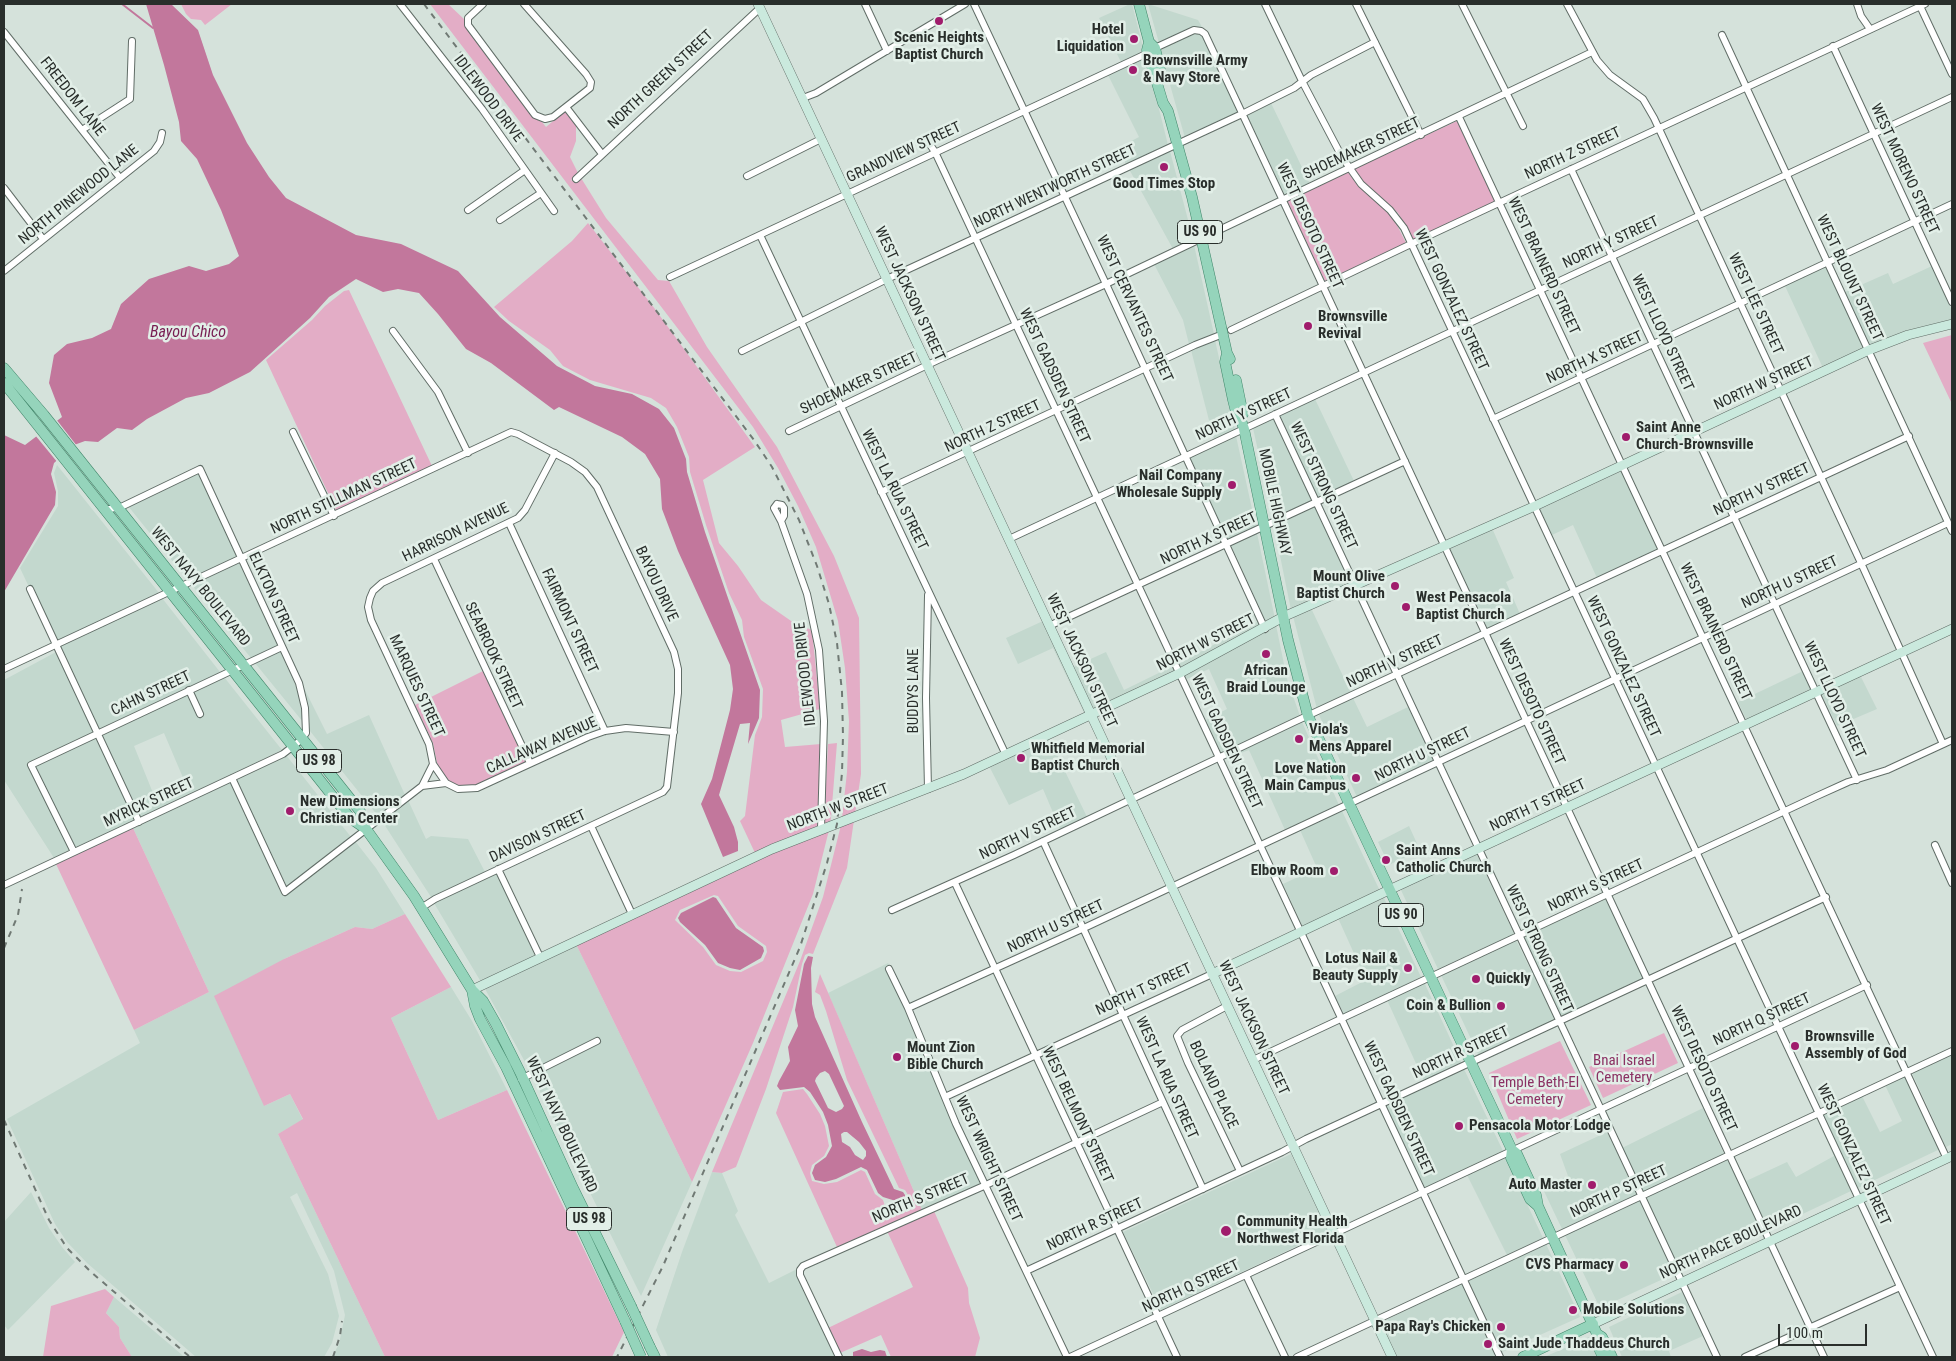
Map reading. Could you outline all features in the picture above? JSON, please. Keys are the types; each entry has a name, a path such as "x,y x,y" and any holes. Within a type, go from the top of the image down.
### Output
{"main road":[{"name":"MOBILE HIGHWAY","path":"1140,4 1151,48 1168,101 1168,112 1227,332 1227,354 1232,362 1243,414 1242,425 1283,617 1308,716"},
{"name":"WEST NAVY BOULEVARD","path":"4,368 44,415 360,811 366,828 421,908 472,990 483,1001 523,1078 653,1352"},
{"name":"WEST NAVY BOULEVARD","path":"4,383 350,818 366,828"},
{"name":"US 90","path":"1308,716 1470,1063 1512,1150 1517,1154 1524,1168 1536,1195 1538,1206 1595,1329 1602,1337 1612,1357"},
{"name":"WEST NAVY BOULEVARD","path":"472,990 474,1006 514,1083 641,1357"},
{"name":"US 90","path":"1595,1329 1595,1340 1603,1357"},
{"name":"NORTH PACE BOULEVARD","path":"1523,1357 1595,1329"}],"street":[{"name":"IDLEWOOD DRIVE","path":"400,4 488,117 554,211"},
{"path":"483,4 468,18 468,25 535,115 542,118 550,118 590,88 591,82 524,4"},
{"path":"865,4 886,51"},
{"path":"803,98 816,93 965,4"},
{"name":"WEST CERVANTES STREET","path":"974,4 1265,628"},
{"name":"WEST GONZALEZ STREET","path":"1266,4 1302,81 1350,168 1361,184 1395,215 1411,244 1932,1357"},
{"path":"1356,4 1421,135"},
{"path":"1462,4 1523,126"},
{"name":"WEST LEE STREET","path":"1567,4 1592,52 1610,75 1643,99 1659,128 1943,744"},
{"path":"1857,4 1861,16 1870,29"},
{"name":"WEST JACKSON STREET","path":"762,5 927,365 1392,1357"},
{"name":"NORTH GREEN STREET","path":"576,179 762,5"},
{"path":"1923,5 1952,74"},
{"name":"NORTH Z STREET","path":"881,492 1145,368 1227,332 1499,202 1923,5"},
{"name":"GRANDVIEW STREET","path":"670,277 1151,48 1194,30 1201,30"},
{"name":"WEST DESOTO STREET","path":"1201,30 1205,34 1323,285 1824,1357"},
{"name":"FREEDOM LANE","path":"4,32 120,178"},
{"name":"WEST BLOUNT STREET","path":"1722,36 1952,531"},
{"path":"82,130 130,99 132,42"},
{"name":"NORTH WENTWORTH STREET","path":"742,351 887,279 1242,114 1294,88 1302,81 1375,42"},
{"name":"WEST MORENO STREET","path":"1833,46 1952,302"},
{"name":"SHOEMAKER STREET","path":"789,431 927,365 1106,284 1592,52"},
{"name":"NORTH Y STREET","path":"1009,539 1185,456 1242,425 1275,414 1364,373 1952,97"},
{"path":"566,107 602,154"},
{"name":"WEST BRAINERD STREET","path":"1459,117 1907,1072 1950,1158"},
{"name":"NORTH PINEWOOD LANE","path":"4,271 154,151 160,142 162,134"},
{"path":"746,176 822,139"},
{"name":"WEST GADSDEN STREET","path":"927,140 936,152 1500,1357"},
{"name":"WEST LLOYD STREET","path":"1571,169 1817,691 1857,780"},
{"path":"468,210 525,170"},
{"path":"4,188 43,239"},
{"path":"500,220 541,193"},
{"name":"NORTH X STREET","path":"1493,419 1952,204"},
{"name":"WEST LA RUA STREET","path":"760,235 1006,755"},
{"name":"NORTH W STREET","path":"472,990 772,849 928,789 1006,755 1180,673 1283,617 1535,506 1869,350 1908,335 1952,324"},
{"path":"393,331 438,392 468,453"},
{"name":"WEST STRONG STREET","path":"1275,414 1518,936 1717,1357"},
{"path":"293,432 334,516"},
{"name":"NORTH STILLMAN STREET","path":"4,669 512,432 518,434"},
{"name":"BAYOU DRIVE","path":"518,434 580,468 597,487 671,645 676,658 678,677 674,732 666,790"},
{"name":"NORTH V STREET","path":"892,910 954,883 1908,436"},
{"name":"HARRISON AVENUE","path":"370,598 373,591 382,583 518,518 525,510 555,453"},
{"name":"NORTH X STREET","path":"1049,626 1405,461"},
{"name":"ELKTON STREET","path":"117,507 200,469 299,683 304,700 307,730 302,740"},
{"path":"104,510 117,507"},
{"name":"IDLEWOOD DRIVE","path":"781,521 807,594 819,650 824,721 821,829"},
{"name":"FAIRMONT STREET","path":"510,523 605,730"},
{"name":"NORTH U STREET","path":"908,1008 1084,928 1948,523"},
{"name":"SEABROOK STREET","path":"434,559 530,764"},
{"path":"30,590 139,822"},
{"name":"BUDDYS LANE","path":"928,593 926,698 928,789"},
{"name":"MARQUES STREET","path":"370,598 368,607 371,620 430,744 433,764 446,783"},
{"name":"NORTH T STREET","path":"945,1097 1952,629"},
{"name":"CAHN STREET","path":"74,852 31,765 282,647"},
{"path":"189,690 200,714"},
{"name":"CALLAWAY AVENUE","path":"422,786 446,783 458,789 471,790 605,730 626,728 674,732"},
{"name":"MYRICK STREET","path":"4,885 282,754 302,740"},
{"name":"NORTH S STREET","path":"1253,1060 1785,811 1857,780 1887,770 1952,740"},
{"name":"CALLAWAY AVENUE","path":"232,778 285,892 422,786 433,764"},
{"name":"DAVISON STREET","path":"421,908 435,899 666,790"},
{"path":"591,826 632,914"},
{"name":"WEST LA RUA STREET","path":"1043,841 1203,1189"},
{"path":"1935,845 1952,883"},
{"path":"498,869 540,957"},
{"name":"WEST BELMONT STREET","path":"954,883 1177,1357"},
{"name":"NORTH R STREET","path":"1026,1271 1826,897"},
{"name":"WEST WRIGHT STREET","path":"889,969 908,1008 945,1097 1068,1357"},
{"name":"NORTH Q STREET","path":"1068,1357 1867,985"},
{"name":"BOLAND PLACE","path":"1227,1006 1182,1030 1177,1036 1240,1171"},
{"path":"514,1083 597,1041"},
{"name":"NORTH P STREET","path":"1297,1357 1952,1051"},
{"name":"NORTH S STREET","path":"838,1357 800,1275 800,1270 803,1266 986,1185 1163,1102"},
{"name":"NORTH PACE BOULEVARD","path":"1595,1329 1682,1283 1950,1158"},
{"path":"1246,1275 1285,1357"},
{"path":"1745,1357 1900,1287"}],"shaded area":[{"path":"1132,4 1144,51 1121,62 1099,18"},
{"path":"1148,4 1198,20 1202,27 1193,27 1159,43"},
{"path":"1195,33 1202,36 1238,112 1185,138 1160,49"},
{"path":"1146,57 1168,145 1126,164 1118,148 1139,137 1108,75"},
{"path":"1271,103 1310,184 1285,195 1247,115"},
{"path":"1170,151 1193,239 1173,249 1129,169"},
{"path":"1194,245 1214,334 1189,344 1183,320 1154,264"},
{"path":"1932,266 1952,311 1952,321 1871,346 1845,292 1888,273 1893,284"},
{"path":"1826,267 1864,349 1823,368 1785,286"},
{"path":"1215,340 1235,430 1214,440 1191,350"},
{"path":"1315,399 1354,481 1318,498 1280,415"},
{"path":"1273,418 1312,501 1273,519 1253,428"},
{"path":"1236,436 1256,527 1228,540 1190,457"},
{"path":"57,465 159,593 58,640 32,586 29,587 20,568 58,506 58,491 54,473"},
{"path":"1621,470 1658,549 1597,578 1573,525 1552,535 1539,508"},
{"path":"198,473 237,557 187,579 128,506"},
{"path":"1314,506 1350,583 1291,610 1274,526"},
{"path":"1492,528 1514,578 1506,582 1520,614 1488,629 1449,547"},
{"path":"1257,533 1275,619 1267,624 1231,545"},
{"path":"1225,548 1261,627 1182,669 1179,663 1257,622"},
{"path":"239,563 278,646 251,658 191,584"},
{"path":"162,598 220,672 99,729 61,646"},
{"path":"1311,608 1351,693 1317,709 1293,616"},
{"path":"1043,621 1087,714 1085,715 1053,648 1018,664 1006,638"},
{"path":"1276,625 1287,679 1300,716 1221,753 1206,720 1227,709 1209,669 1187,679 1184,674"},
{"path":"280,651 298,691 303,722 255,663"},
{"path":"56,652 93,732 27,764 70,850 54,858 4,780 4,680"},
{"path":"1106,652 1124,690 1173,666 1176,672 1093,711 1073,667"},
{"path":"1803,671 1812,690 1747,721 1738,702"},
{"path":"1860,675 1877,709 1837,726 1821,693"},
{"path":"224,677 282,750 141,817 102,734","holes":["164,733 184,780 153,793 134,746"]},
{"path":"304,688 327,734 369,715 405,795 378,816 310,731 309,707"},
{"path":"1353,698 1367,727 1408,707 1433,760 1357,797 1319,715"},
{"path":"1302,722 1339,805 1285,830 1249,750 1224,759"},
{"path":"96,737 134,820 76,847 35,766"},
{"path":"1049,738 1087,817 1060,829 1043,789 1009,805 989,766"},
{"path":"286,755 351,837 287,887 236,779"},
{"path":"230,782 283,896 355,841 376,868 405,914 372,929 355,927 284,959 264,1106 290,1094 303,1120 278,1134 385,1357 332,1357 339,1344 345,1315 334,1271 297,1193 290,1197 328,1274 339,1316 332,1343 324,1357 196,1357 87,1263 67,1242 55,1224 7,1119 140,1043 134,1030 209,992 133,828"},
{"path":"408,800 426,839 431,836 468,839 485,872 431,897 382,821"},
{"path":"1342,811 1380,891 1303,927 1283,884 1317,868 1300,830"},
{"path":"1409,826 1420,850 1389,865 1378,842"},
{"path":"1476,853 1514,934 1438,969 1400,888"},
{"path":"497,873 535,956 481,982 434,903"},
{"path":"1383,896 1421,977 1344,1014 1335,996 1366,980 1338,918"},
{"path":"1606,899 1644,979 1561,1018 1523,937"},
{"path":"1516,940 1555,1020 1479,1056 1441,975"},
{"path":"576,944 692,1182 641,1296 533,1077 601,1042 598,1037 530,1071 484,987"},
{"path":"888,963 890,966 885,968 905,1009 953,1125 981,1184 922,1210 828,993"},
{"path":"1424,982 1462,1064 1424,1081 1387,1000"},
{"path":"451,987 472,1021 507,1090 438,1120 391,1018"},
{"path":"1952,1054 1952,1144 1946,1147 1912,1073"},
{"path":"1464,1069 1503,1151 1425,1188 1386,1105"},
{"path":"1906,1076 1940,1149 1858,1188 1823,1114 1862,1096 1880,1132 1902,1121 1885,1085"},
{"path":"1703,1108 1724,1154 1643,1192 1622,1148"},
{"path":"1821,1126 1851,1191 1769,1230 1744,1182 1787,1162 1796,1177 1834,1156"},
{"path":"1607,1132 1637,1195 1562,1229 1542,1187 1568,1176 1560,1154"},
{"name":"Community Health Northwest Florida","path":"1291,1154 1329,1231 1161,1310 1123,1232"},
{"path":"1505,1157 1543,1238 1507,1255 1467,1175"},
{"path":"1727,1159 1763,1233 1680,1271 1645,1197"},
{"path":"712,1172 722,1173 738,1211 735,1215 769,1283 797,1269 797,1276 835,1357 668,1357 656,1330 682,1252"},
{"path":"31,1192 49,1228 75,1262 8,1330 4,1325 4,1222"},
{"path":"1639,1200 1674,1274 1600,1308 1565,1235"},
{"path":"1546,1244 1580,1317 1502,1352 1468,1280"},
{"path":"1462,1283 1495,1355 1491,1357 1396,1357 1380,1323"},
{"path":"1682,1292 1703,1336 1669,1351 1671,1357 1622,1357 1609,1327"},
{"path":"114,1297 184,1357 132,1357 120,1338 119,1327 106,1313"},
{"path":"1589,1337 1599,1357 1544,1357 1572,1345"}],"green space":[{"path":"181,4 232,4 205,25 201,20 191,19"},
{"path":"430,4 448,4 464,19 464,24 468,31 532,117 542,122 546,127 565,111 576,126 576,141 570,157 578,173 571,180 575,183 581,178 606,218 658,280 669,281 707,347 777,447 834,556 859,618 861,774 855,814 842,818 847,772 849,721 845,668 838,621 816,547 798,506 753,427"},
{"path":"1457,121 1495,201 1413,240 1398,213 1363,182 1354,169"},
{"path":"1348,172 1358,186 1393,217 1406,243 1325,281 1287,201"},
{"path":"588,223 655,309 755,447 703,480 719,543 738,566 761,600 794,623 812,630 820,709 781,720 785,747 821,744 817,827 755,853 740,821 745,816 755,735 762,717 763,689 744,637 742,620 729,593 706,525 690,472 689,457 677,427 666,408 651,398 590,380 563,366 550,350 509,321 494,307 572,241"},
{"path":"349,290 432,466 336,510 266,360 312,320 325,306 344,291"},
{"path":"1952,335 1952,404 1923,343"},
{"path":"483,671 526,762 476,785 460,786 448,781 440,769 433,743 415,705"},
{"path":"837,743 831,818 830,823 824,825 828,744"},
{"path":"854,820 847,868 813,954 805,955 793,1007 766,1089 736,1167 722,1173 712,1172 800,961 823,897 841,825"},
{"path":"133,828 209,992 134,1030 56,864"},
{"path":"829,830 813,894 753,1043 692,1182 576,944 773,851","holes":["714,895 718,896 738,926 766,946 767,952 763,961 741,972 730,971 716,965 703,947 675,920 680,910"]},
{"path":"405,914 451,987 391,1018 438,1120 507,1090 624,1332 612,1357 385,1357 278,1134 303,1119 290,1094 264,1106 214,996 284,959 355,927 372,929"},
{"path":"820,974 922,1210 837,1247 776,1113 783,1092 803,1089 820,1114 825,1126 829,1146 824,1156 812,1165 810,1173 812,1181 824,1184 837,1182 861,1170 865,1172 875,1194 883,1200 885,1206 891,1208 899,1207 906,1201 908,1195 905,1190 899,1188 847,1080 826,1011 820,995 815,992"},
{"name":"Bnai Israel Cemetery","path":"1664,1033 1678,1063 1603,1098 1589,1067"},
{"name":"Temple Beth-El Cemetery","path":"1560,1041 1591,1105 1517,1139 1489,1073"},
{"path":"934,1211 968,1288 969,1303 980,1338 975,1357 891,1357 881,1335 840,1353 828,1328 913,1287 887,1231"},
{"path":"105,1289 114,1297 106,1313 119,1327 120,1338 132,1357 43,1357 51,1306"}],"water":[{"name":"Bayou Chico","path":"146,4 171,4 198,30 213,75 247,143 269,177 286,198 356,235 401,244 458,271 500,317 557,366 595,386 632,394 659,409 674,428 686,459 687,472 705,532 760,690 759,718 748,744 750,723 740,724 719,795 734,827 738,851 723,857 701,804 712,779 730,710 733,689 730,665 678,551 662,509 660,479 645,454 622,437 559,407 554,410 491,363 466,349 419,293 398,289 383,292 356,279 329,297 310,318 250,372 209,393 186,398 147,419 132,430 117,428 98,442 85,441 74,445 54,463 51,474 56,492 55,505 4,592 4,435 25,445 62,417 49,383 54,355 67,344 92,338 111,329 121,304 149,279 189,266 206,271 229,264 239,256 221,210 197,159 181,141 179,122"},
{"path":"713,897 716,898 736,928 763,947 764,951 761,958 740,970 718,963 705,945 678,918 681,913"},
{"path":"808,956 813,957 811,968 812,1004 815,1017 894,1189 903,1192 905,1195 905,1199 899,1202 883,1197 878,1193 867,1170 861,1167 836,1179 825,1182 815,1180 812,1173 815,1165 826,1157 832,1146 828,1125 823,1112 810,1092 804,1087 780,1090 777,1086 790,1061 788,1047 798,1026 795,1010 804,964","holes":["825,1071 829,1074 844,1106 836,1112 828,1108 815,1081 820,1073","847,1132 859,1142 866,1151 866,1156 863,1160 842,1142 841,1134"]},
{"path":"862,1349 871,1352 885,1351 887,1357 853,1357 853,1352"}],"pier":[{"path":"56,419 77,446 58,463 35,435"}],"waterway":[{"path":"122,4 153,28"}],"railway":[{"path":"424,4 754,440 772,467 799,520 817,566 829,604 837,643 842,692 842,773 837,824 827,863 800,947 663,1266 617,1357"},
{"path":"4,948 18,915 22,889"},
{"path":"4,1120 49,1220 67,1248 91,1272 190,1357"},
{"path":"333,1357 340,1336 342,1321"}],"place":[{"name":"Scenic Heights Baptist Church","path":"939,21"},
{"name":"Hotel Liquidation","path":"1134,39"},
{"name":"Brownsville Army & Navy Store","path":"1133,70"},
{"name":"Good Times Stop","path":"1164,167"},
{"name":"Brownsville Revival","path":"1308,326"},
{"name":"Saint Anne Church-Brownsville","path":"1626,437"},
{"name":"Nail Company Wholesale Supply","path":"1232,485"},
{"name":"Mount Olive Baptist Church","path":"1395,586"},
{"name":"West Pensacola Baptist Church","path":"1406,607"},
{"name":"African Braid Lounge","path":"1266,654"},
{"name":"Viola's Mens Apparel","path":"1299,739"},
{"name":"Whitfield Memorial Baptist Church","path":"1021,758"},
{"name":"Love Nation Main Campus","path":"1356,778"},
{"name":"New Dimensions Christian Center","path":"290,811"},
{"name":"Saint Anns Catholic Church","path":"1386,860"},
{"name":"Elbow Room","path":"1334,871"},
{"name":"Lotus Nail & Beauty Supply","path":"1408,968"},
{"name":"Quickly","path":"1476,979"},
{"name":"Coin & Bullion","path":"1501,1006"},
{"name":"Brownsville Assembly of God","path":"1795,1046"},
{"name":"Mount Zion Bible Church","path":"897,1057"},
{"name":"Pensacola Motor Lodge","path":"1459,1126"},
{"name":"Auto Master","path":"1592,1185"},
{"name":"Community Health Northwest Florida","path":"1226,1231"},
{"name":"CVS Pharmacy","path":"1624,1265"},
{"name":"Mobile Solutions","path":"1573,1310"},
{"name":"Papa Ray's Chicken","path":"1501,1327"},
{"name":"Saint Jude Thaddeus Church","path":"1488,1344"}]}
